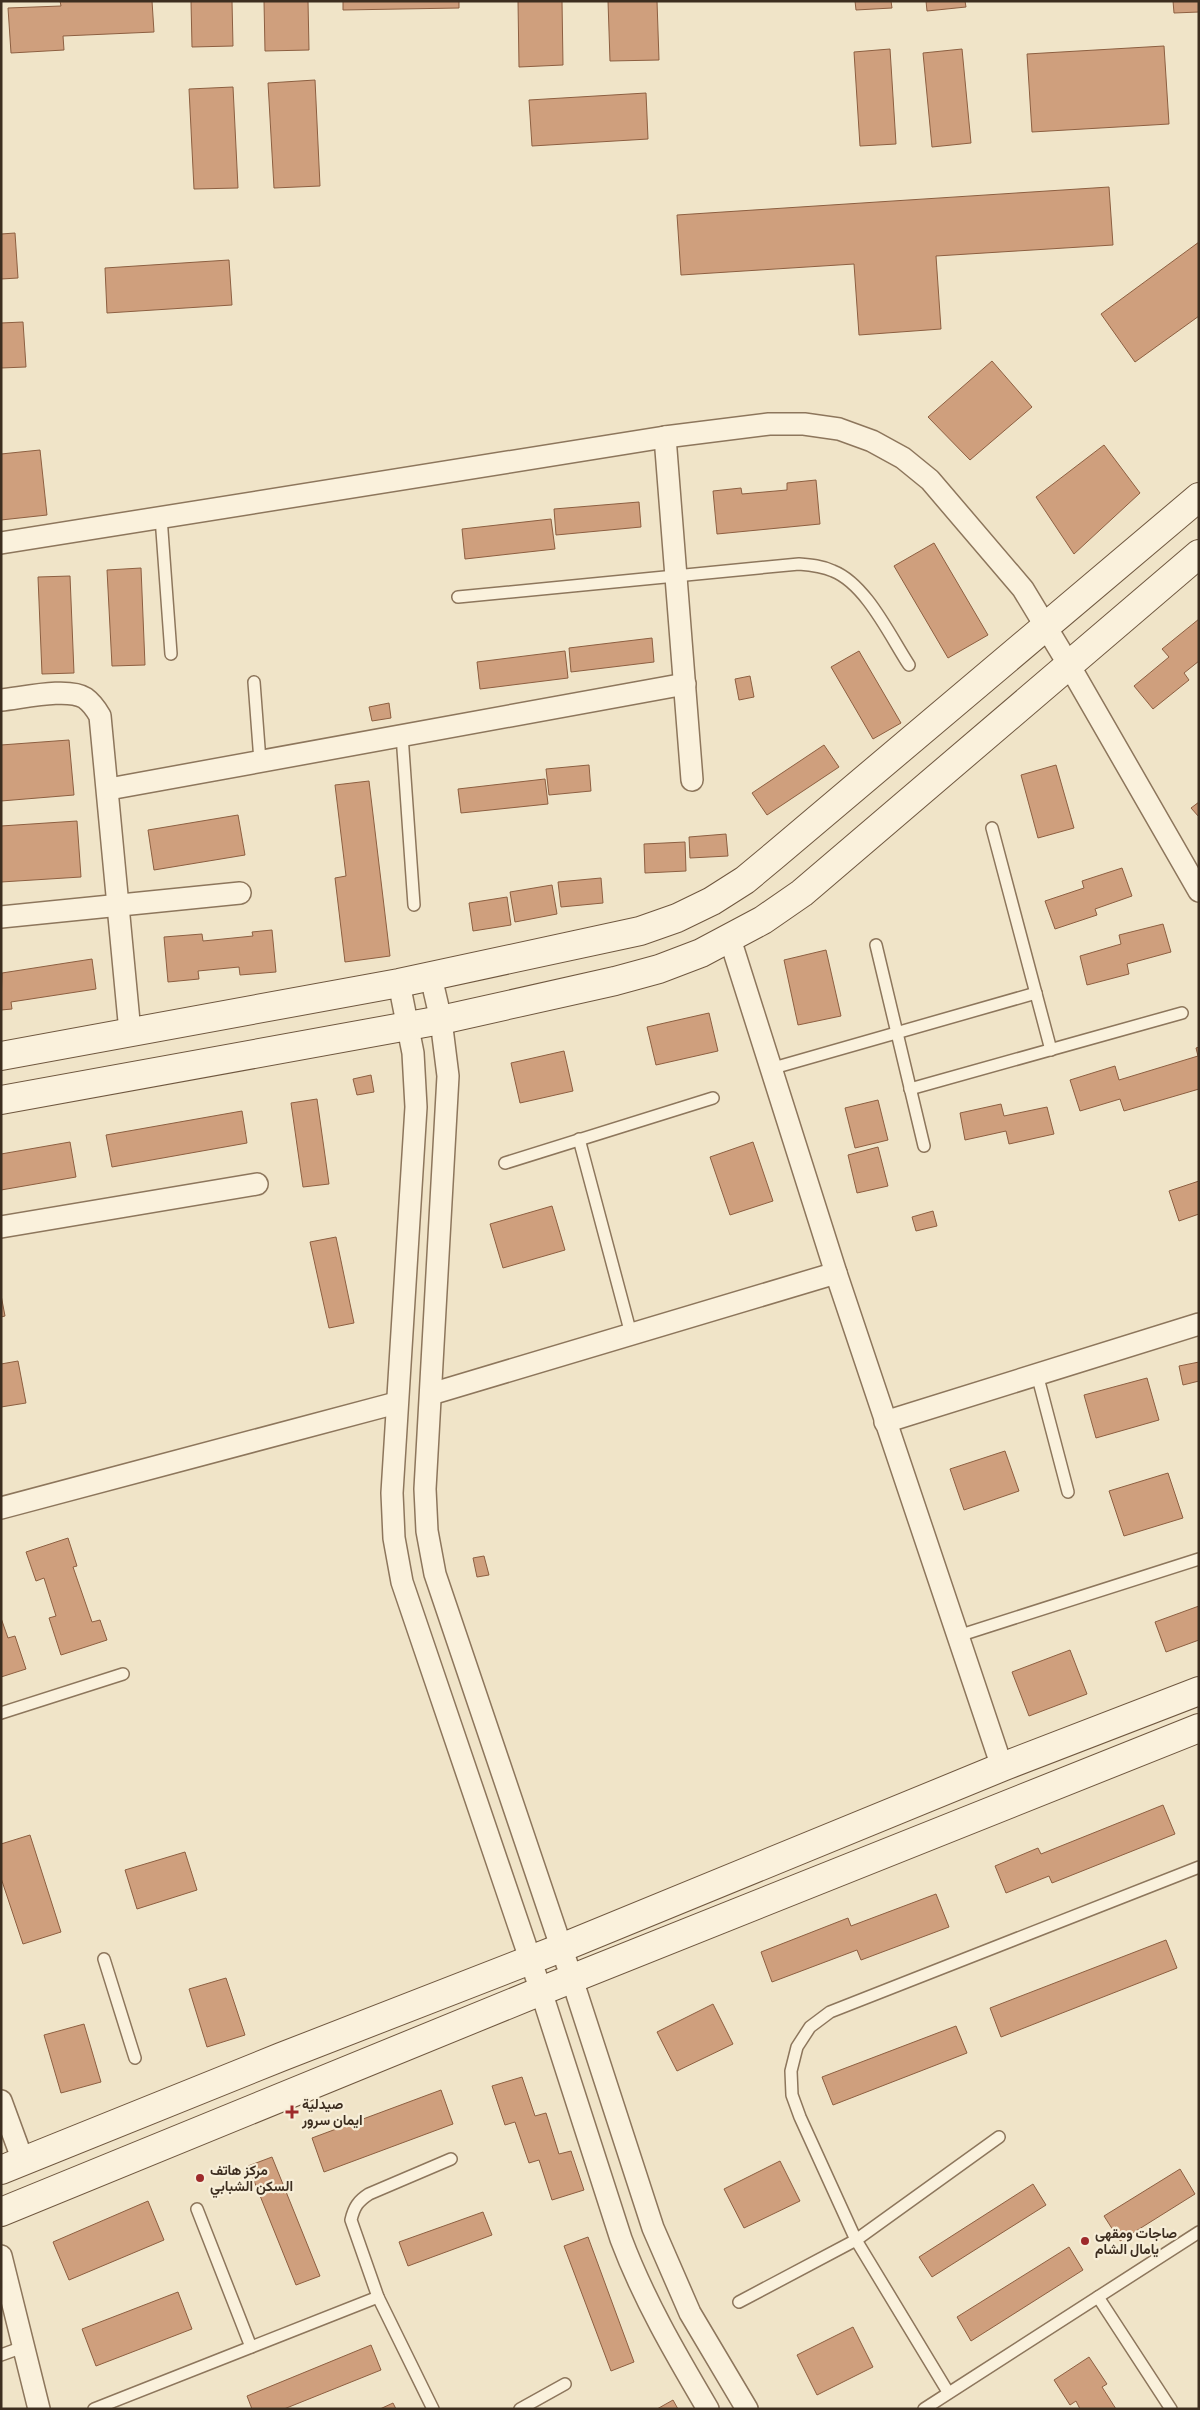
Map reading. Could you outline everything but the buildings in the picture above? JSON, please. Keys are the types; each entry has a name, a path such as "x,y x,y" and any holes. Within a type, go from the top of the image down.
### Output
{"main road":[{"path":"1,1056 431,977 640,931 677,918 712,901 745,880 775,856 1199,497"},
{"path":"1,1100 441,1020 659,969 701,953 763,920 802,894 1199,554"},
{"path":"12,2166 281,2057 561,1948 1002,1767 1199,1691"},
{"path":"1,2212 541,1991 1199,1728"}],"street":[{"path":"1,543 665,438 769,424 804,424 839,429 872,441 903,458 930,480 1022,589 1047,627 1199,891"},
{"path":"665,438 692,780"},
{"path":"108,789 685,684"},
{"path":"1,700 72,693 89,701 100,716 130,1032"},
{"path":"1,917 240,893"},
{"path":"730,939 836,1273 1002,1767"},
{"path":"431,977 441,1020 448,1076 448,1104 425,1489 427,1532 435,1574 572,1979 642,2199 664,2257 690,2313 747,2409"},
{"path":"399,983 413,1053 416,1107 396,1404 392,1493 394,1538 402,1582 541,1991 633,2270 660,2328 708,2409"},
{"path":"1,1227 258,1184"},
{"path":"431,1394 836,1273"},
{"path":"886,1422 1199,1324"},
{"path":"1,1508 396,1404"},
{"path":"1,2101 12,2166"},
{"path":"1,2256 40,2409"}],"lane":[{"path":"161,517 171,654"},
{"path":"458,597 799,564 817,566 835,572 850,582 863,595 909,665"},
{"path":"254,682 260,761"},
{"path":"402,735 414,905"},
{"path":"992,828 1051,1050"},
{"path":"876,945 924,1146"},
{"path":"770,1069 1036,993"},
{"path":"910,1089 1182,1013"},
{"path":"505,1163 713,1098"},
{"path":"579,1140 631,1334"},
{"path":"1037,1374 1068,1492"},
{"path":"958,1636 1199,1559"},
{"path":"1,1714 123,1674"},
{"path":"948,2392 856,2240 800,2117 792,2095 791,2071 797,2047 810,2027 830,2012 1199,1867"},
{"path":"104,1958 135,2058"},
{"path":"739,2302 856,2240 999,2137"},
{"path":"432,2409 378,2297 354,2231 352,2220 353,2209 360,2200 369,2194 451,2158"},
{"path":"197,2209 251,2347"},
{"path":"924,2409 1199,2232"},
{"path":"94,2409 378,2297"},
{"path":"1098,2297 1171,2409"},
{"path":"1,2355 24,2347"},
{"path":"520,2409 565,2384"}],"place":[{"name":"صيدلية ايمان سرور","path":"292,2112"},
{"name":"مركز هاتف السكن الشبابي","path":"200,2178"},
{"name":"صاجات ومقهى يامال الشام","path":"1085,2241"}]}
